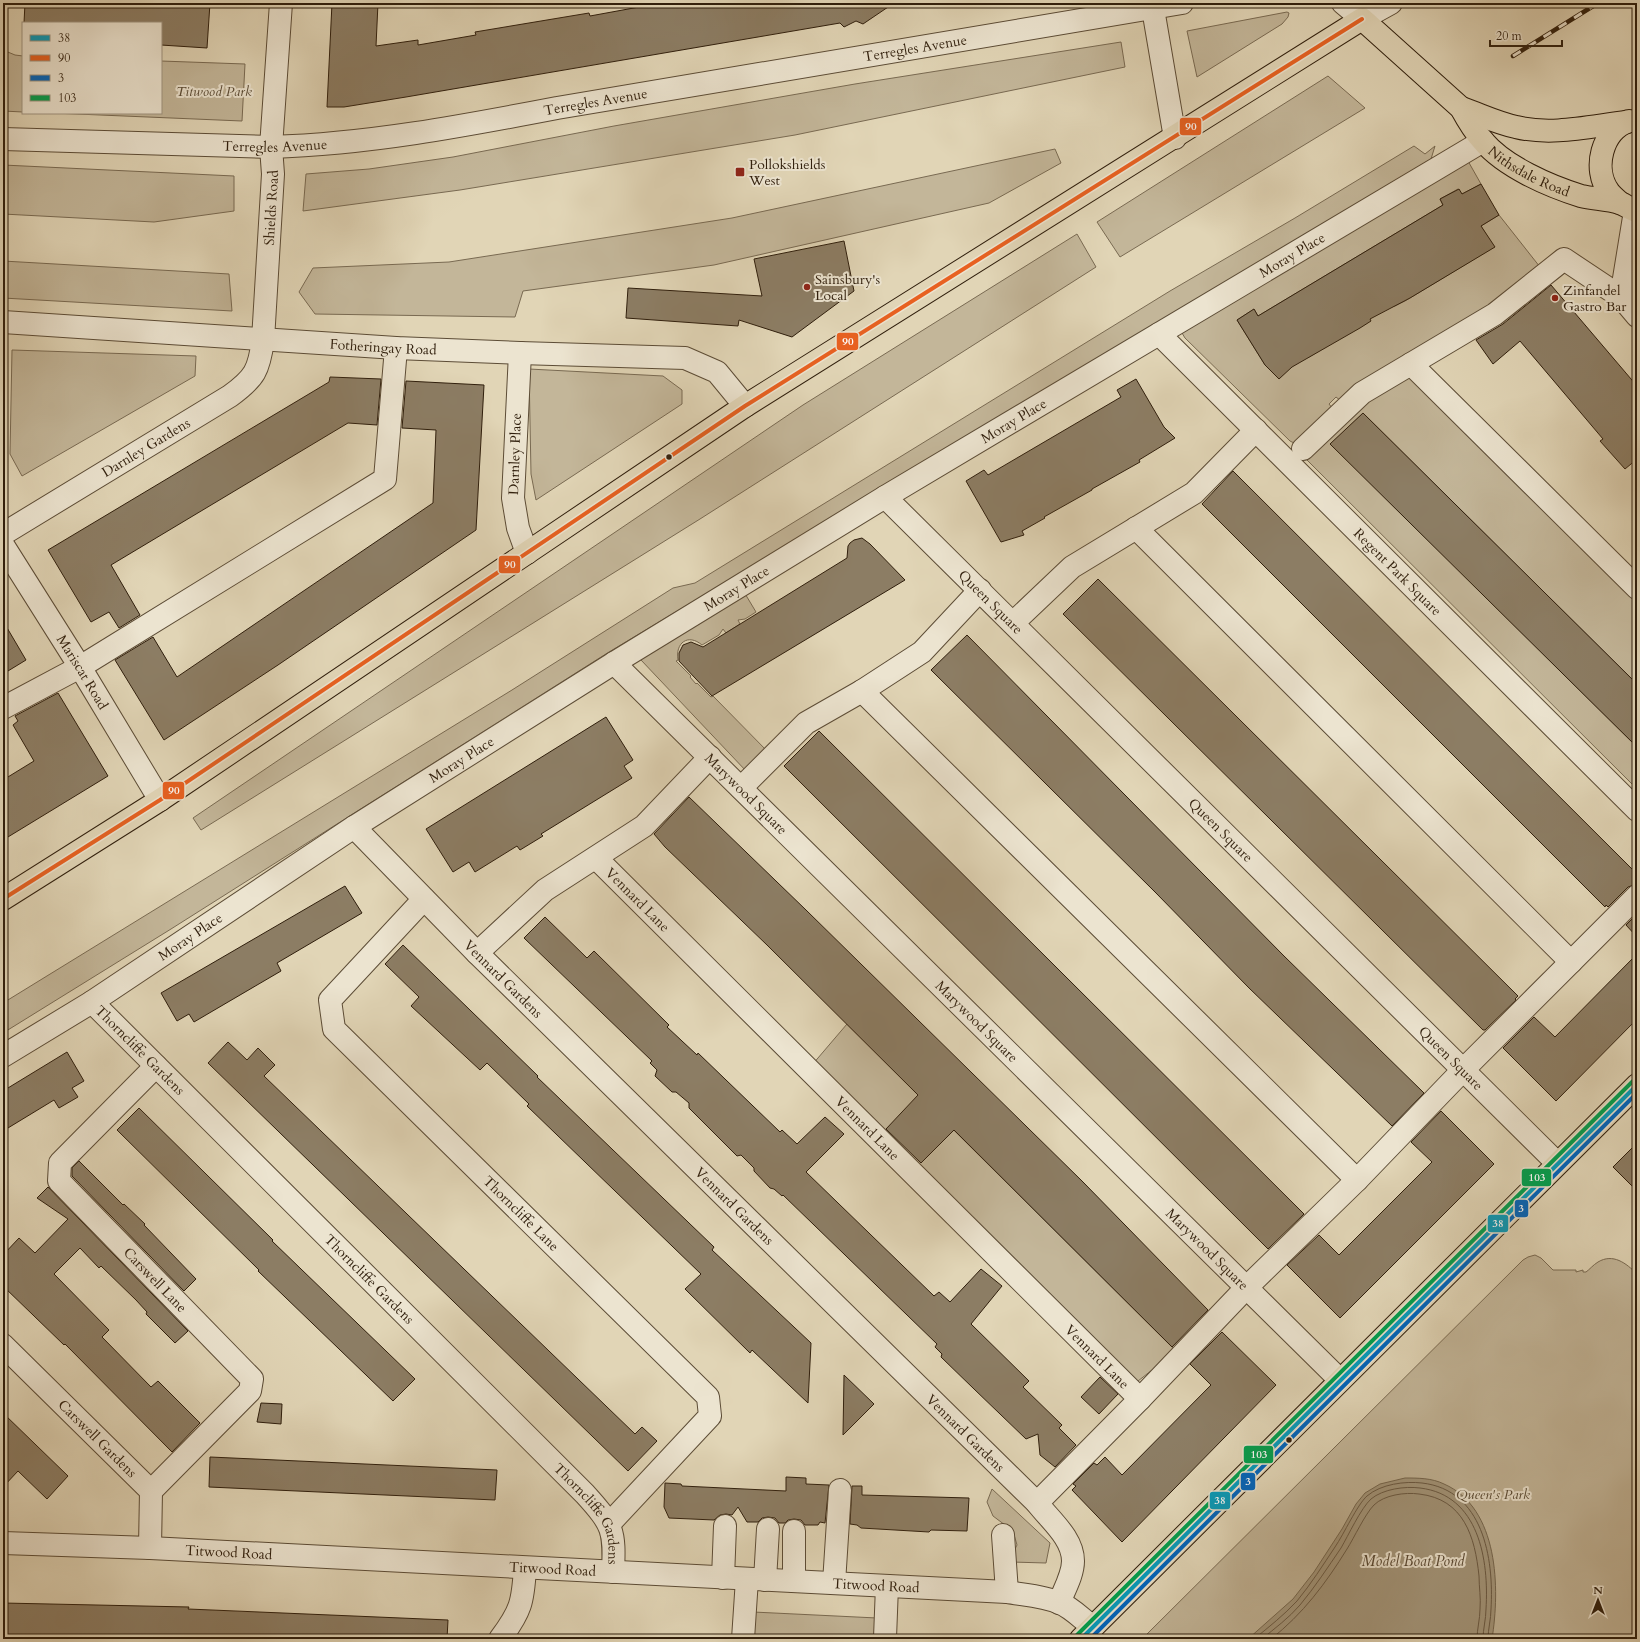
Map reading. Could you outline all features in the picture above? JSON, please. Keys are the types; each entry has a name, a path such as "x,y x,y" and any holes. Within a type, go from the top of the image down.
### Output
{"main road":[{"path":"3,899 160,800 745,406 1260,84 1363,22"},
{"name":"Nithsdale Road","path":"1363,22 1461,108 1483,141 1497,155 1517,168 1555,186 1582,196 1631,208"},
{"name":"Nithsdale Road","path":"1461,108 1516,128 1566,130 1632,120"},
{"name":"Nithsdale Road","path":"1631,208 1608,191 1602,176 1600,160 1605,144 1614,130 1632,120"},
{"path":"1087,1633 1637,1084"}],"street":[{"name":"Shields Road","path":"263,340 273,174 272,147 281,3"},
{"name":"Terregles Avenue","path":"3,139 272,147 310,146 351,142 457,127 557,108 1152,6 1182,3"},
{"name":"Nithsdale Road","path":"1343,3 1363,22"},
{"path":"1363,22 1391,3"},
{"path":"1152,6 1175,138"},
{"name":"Moray Place","path":"3,1056 92,1002 354,827 614,663 885,496 1483,141"},
{"path":"1621,297 1631,208"},
{"path":"1303,449 1362,393 1495,314 1564,259 1621,297 1637,316"},
{"name":"Fotheringay Road","path":"3,322 396,348 685,358 717,372 745,406"},
{"name":"Regent Park Square","path":"1159,334 1637,810"},
{"name":"Darnley Gardens","path":"3,534 246,385 256,372 263,340"},
{"path":"3,708 80,667 384,479 396,348"},
{"name":"Darnley Place","path":"520,353 513,498 518,528 527,553"},
{"path":"1411,364 1637,588"},
{"path":"1013,623 1072,567 1194,493 1256,430"},
{"name":"Queen Square","path":"885,496 1557,1164"},
{"path":"1136,528 1571,962"},
{"name":"Mariscat Road","path":"3,545 80,667 160,800"},
{"path":"741,788 806,723 862,691 922,652 980,590"},
{"name":"Marywood Square","path":"614,663 1340,1380"},
{"path":"862,691 1357,1180"},
{"path":"477,953 545,890 644,826 710,757"},
{"name":"Vennard Gardens","path":"354,827 477,953 1037,1503 1066,1538 1072,1550 1073,1562 1059,1603"},
{"name":"Vennard Lane","path":"596,858 1140,1399"},
{"path":"1037,1503 1140,1399 1247,1287 1357,1180 1463,1070 1637,896"},
{"name":"Thorncliffe Lane","path":"424,899 330,1000 334,1029 708,1397 710,1416 610,1524"},
{"name":"Thorncliffe Gardens","path":"92,1002 585,1494 610,1524 614,1545 613,1572"},
{"name":"Carswell Lane","path":"151,1490 250,1391 252,1379 59,1181 60,1164 156,1066"},
{"name":"Carswell Gardens","path":"3,1345 151,1490"},
{"path":"150,1548 151,1490"},
{"path":"834,1583 840,1490"},
{"path":"723,1578 726,1526"},
{"path":"743,1639 768,1529"},
{"path":"794,1531 794,1581"},
{"path":"1003,1535 1007,1592"},
{"name":"Titwood Road","path":"3,1543 150,1548 1007,1592 1034,1596 1059,1603 1072,1610 1087,1633"},
{"path":"500,1639 513,1622 521,1607 525,1568"},
{"path":"886,1638 887,1586"}],"green space":[{"path":"1287,12 1289,13 1288,17 1282,24 1197,77 1187,31"},
{"path":"1121,42 1125,67 795,135 460,190 303,211 306,174 369,169 453,157 614,126 855,84"},
{"path":"3,50 15,55 22,56 22,112 3,111"},
{"name":"Titwood Park","path":"162,61 245,64 242,121 77,114 162,114"},
{"path":"1328,76 1365,108 1120,257 1097,222"},
{"path":"1414,146 1425,154 1435,146 1431,159 609,652 171,929 3,1033 3,1003 512,690 673,588 695,583 1170,291"},
{"path":"1055,149 1061,163 989,203 714,265 523,291 515,317 315,314 299,292 313,268 449,262 732,218"},
{"path":"1468,161 1481,184 1462,194 1458,189 1440,199 1443,205 1258,316 1254,309 1237,320 1265,365 1279,379 1305,350 1309,357 1327,346 1366,313 1395,306 1405,301 1494,247 1481,226 1499,215 1540,267 1488,309 1341,401 1336,397 1329,404 1333,409 1296,444 1290,441 1185,338 1182,333"},
{"path":"3,165 234,176 234,211 154,222 3,214"},
{"path":"1077,234 1096,267 700,519 201,830 193,818 803,405"},
{"path":"3,261 229,274 232,311 3,298"},
{"path":"12,350 196,356 195,376 22,476 10,454"},
{"path":"529,369 663,376 682,390 682,404 536,500 531,474"},
{"path":"1410,373 1637,598 1637,684 1363,413 1331,444 1637,747 1637,789 1305,458 1368,398"},
{"path":"744,592 756,612 745,619 738,620 740,624 726,633 723,629 719,635 702,645 692,640 687,640 681,645 678,660 676,661 691,676 690,677 696,684 697,683 711,697 713,696 768,752 747,772 641,660 641,657"},
{"path":"847,1024 1176,1351 1133,1385 812,1065"},
{"name":"Queen's Park","path":"1535,1255 1541,1258 1553,1270 1576,1270 1576,1272 1583,1270 1583,1272 1586,1272 1604,1259 1614,1259 1624,1263 1637,1274 1637,1639 1142,1639 1523,1260"},
{"path":"992,1489 1050,1543 1046,1563 1011,1562 1010,1559 1017,1545 1013,1531 993,1516 987,1502"},
{"path":"753,1612 877,1618 876,1639 758,1638 753,1636"}],"water":[{"name":"Model Boat Pond","path":"1405,1478 1430,1479 1444,1484 1462,1496 1476,1511 1485,1530 1492,1552 1495,1574 1496,1597 1492,1639 1248,1639 1293,1599 1314,1572 1342,1529 1356,1504 1365,1493 1380,1484"}],"building":[{"path":"25,3 83,3 174,7 175,3 210,3 207,48 162,45 162,22 24,22"},
{"path":"332,3 378,3 376,46 418,40 418,45 476,35 475,32 589,13 590,16 650,5 650,3 894,3 863,24 856,21 844,27 840,23 406,97 344,107 327,107"},
{"path":"1481,184 1499,215 1481,226 1495,247 1410,298 1370,319 1371,321 1360,328 1292,367 1279,379 1265,365 1237,320 1254,309 1258,316 1443,205 1440,199 1459,189 1462,194"},
{"name":"Sainsbury's Local","path":"844,241 854,291 792,337 739,320 738,326 626,318 628,288 762,296 754,259"},
{"path":"1551,285 1637,386 1637,459 1625,469 1600,441 1603,439 1520,341 1493,364 1476,340 1503,324"},
{"path":"330,377 381,379 377,425 348,423 111,565 140,615 119,628 109,612 91,622 48,550 329,382"},
{"path":"1136,379 1164,427 1175,438 1139,460 1140,462 1022,531 1024,535 1001,542 966,481 984,470 988,475 1121,397 1117,390"},
{"path":"406,381 484,385 476,530 278,665 164,740 115,660 153,637 177,677 433,503 436,430 402,428"},
{"path":"1363,413 1637,684 1637,747 1330,444"},
{"path":"1233,471 1637,874 1637,884 1628,887 1608,907 1606,905 1605,907 1202,504"},
{"path":"862,538 870,544 905,580 712,696 679,661 679,653 683,645 691,642 703,647 847,558 848,546 850,543 854,540"},
{"path":"1098,579 1518,996 1515,999 1516,1000 1485,1030 1483,1030 1063,614"},
{"path":"3,621 26,660 3,674"},
{"path":"967,635 1284,956 1424,1093 1392,1126 1249,988 1155,892 931,670"},
{"path":"58,693 108,776 3,840 3,780 34,761 13,725 18,721 15,716"},
{"path":"606,717 633,760 624,766 632,778 541,834 543,836 520,850 517,846 475,872 469,862 453,872 426,829"},
{"path":"819,731 1304,1214 1268,1249 784,766"},
{"path":"689,797 1083,1182 1208,1310 1172,1347 954,1130 921,1163 886,1129 918,1095 767,945 665,847 654,834"},
{"path":"345,886 362,913 277,963 281,971 194,1022 189,1014 177,1021 161,993"},
{"path":"1637,914 1637,937 1626,925"},
{"path":"545,917 587,958 594,951 669,1025 667,1027 697,1055 698,1053 780,1132 782,1130 797,1144 825,1117 844,1134 806,1172 934,1296 939,1292 950,1302 981,1269 1002,1286 971,1324 1029,1381 1023,1387 1062,1425 1059,1428 1076,1445 1055,1467 1040,1455 1038,1434 1026,1439 974,1389 941,1357 942,1354 935,1347 937,1344 783,1195 782,1196 774,1189 770,1188 741,1155 737,1156 689,1108 689,1103 676,1092 672,1092 655,1076 657,1070 650,1063 652,1061 524,938"},
{"path":"403,945 538,1076 537,1077 714,1247 712,1250 811,1343 808,1403 752,1350 750,1353 685,1289 701,1274 527,1106 529,1104 487,1063 480,1070 411,1006 419,997 385,964"},
{"path":"1637,954 1637,1019 1556,1101 1503,1048 1534,1017 1555,1037"},
{"path":"228,1042 247,1060 258,1048 275,1065 264,1076 635,1434 642,1427 657,1441 628,1471 208,1063"},
{"path":"67,1052 84,1081 72,1088 78,1097 59,1108 54,1100 3,1131 3,1091"},
{"path":"139,1108 273,1240 272,1241 415,1379 393,1401 258,1271 259,1270 117,1130"},
{"path":"1441,1111 1494,1164 1340,1318 1287,1265 1319,1235 1339,1255 1432,1162 1411,1142"},
{"path":"1637,1143 1637,1191 1613,1167"},
{"path":"79,1161 123,1205 124,1204 145,1224 144,1225 196,1279 184,1291 72,1176 72,1168"},
{"path":"48,1187 188,1331 175,1343 146,1314 147,1312 136,1300 101,1266 99,1268 80,1248 54,1274 109,1330 102,1337 151,1387 158,1381 200,1423 172,1452 65,1344 64,1345 3,1286 3,1255 19,1238 35,1253 68,1219 37,1198"},
{"path":"1222,1332 1276,1385 1122,1542 1072,1490 1076,1486 1073,1484 1094,1463 1097,1465 1105,1457 1122,1475 1211,1385 1190,1364"},
{"path":"844,1375 874,1404 843,1435"},
{"path":"1100,1377 1118,1394 1099,1414 1081,1397"},
{"path":"261,1403 282,1404 281,1424 257,1422"},
{"path":"3,1413 68,1476 47,1499 18,1471 3,1487"},
{"path":"210,1457 497,1470 495,1500 209,1487"},
{"path":"786,1477 806,1478 806,1484 829,1485 825,1523 820,1522 818,1525 805,1525 801,1520 794,1519 788,1520 785,1523 779,1523 775,1518 768,1517 762,1518 758,1522 747,1522 738,1507 732,1515 720,1515 714,1520 669,1518 664,1507 665,1483 681,1484 682,1486 786,1491"},
{"path":"852,1486 862,1486 862,1495 969,1498 967,1531 931,1530 929,1532 861,1528 857,1525 850,1524"},
{"path":"3,1603 189,1607 188,1609 448,1620 447,1639 201,1639 44,1635 44,1639 3,1639"}],"railway":[{"path":"1513,56 1598,3"}],"transit line":[{"name":"90","path":"3,899 160,800 745,406 1362,19"},
{"name":"103","path":"1077,1635 1633,1081"},
{"name":"38","path":"1081,1639 1637,1085"},
{"name":"3","path":"1090,1639 1637,1093"}],"place":[{"name":"Pollokshields West","path":"740,172"},
{"name":"Sainsbury's Local","path":"807,287"},
{"name":"Zinfandel Gastro Bar","path":"1555,298"}]}
